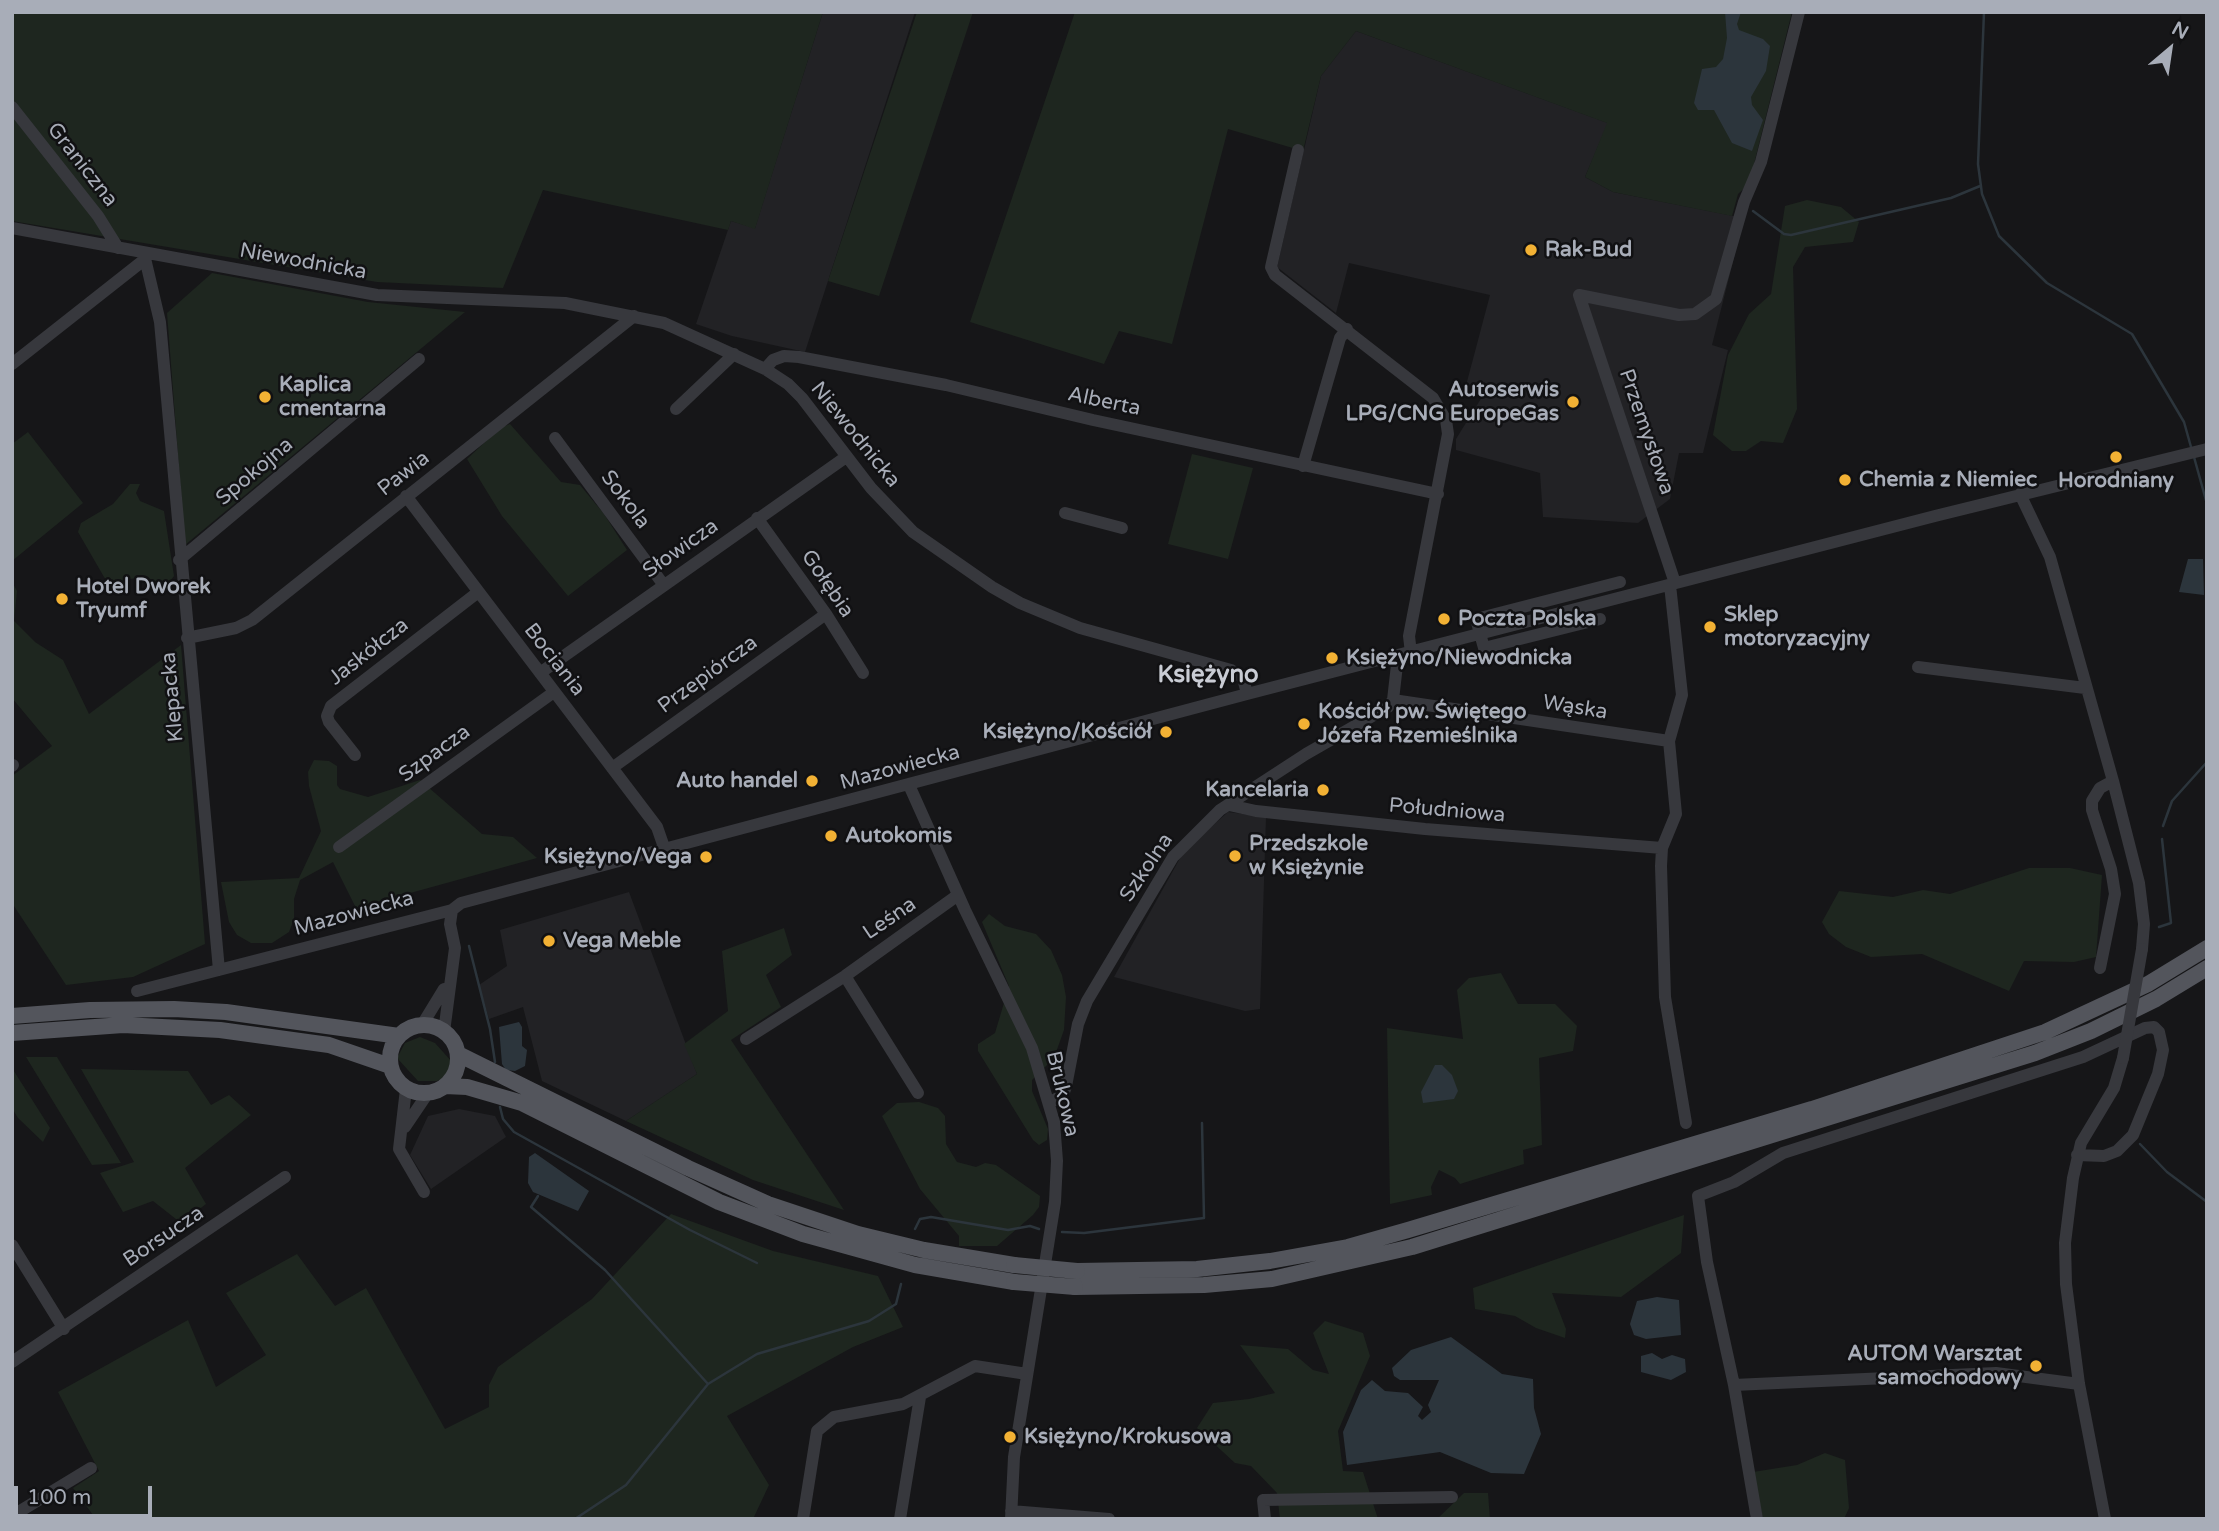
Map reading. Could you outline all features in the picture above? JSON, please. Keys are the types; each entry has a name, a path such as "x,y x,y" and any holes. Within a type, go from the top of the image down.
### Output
{"main road":[{"path":"1076,1279 1270,1261 1348,1247 1396,1233 1812,1109 2045,1032 2136,990 2207,948"},
{"path":"445,1086 454,1075 458,1054 453,1042 444,1032 422,1025 399,1036 391,1049 390,1066 396,1079 406,1089 428,1093 445,1086 467,1087 522,1103 719,1202 803,1234 915,1265 1076,1279 1204,1285 1272,1279 1412,1247 2035,1053 2113,1020 2207,968"},
{"path":"12,1016 90,1010 174,1009 226,1012 399,1036"},
{"path":"12,1033 123,1026 220,1030 319,1043 359,1053 390,1066"},
{"path":"458,1054 688,1168 768,1204 884,1240 1014,1274"}],"street":[{"name":"Przemysłowa","path":"1669,741 1682,695 1672,584 1579,295 1679,315 1695,314 1716,299 1744,202 1761,162 1799,12"},
{"name":"Graniczna","path":"12,107 98,216 118,248"},
{"path":"1298,150 1271,267 1275,275 1441,407 1448,434 1409,636 1393,700"},
{"name":"Niewodnicka","path":"12,228 118,248 144,257 377,295 565,303 634,316 676,328 765,369 802,398 871,488 927,545 1028,607 1120,641 1231,670 1243,678 1247,695"},
{"path":"12,364 144,257"},
{"name":"Klepacka","path":"144,257 160,322 179,560 219,970"},
{"name":"Pawia","path":"187,638 236,628 251,620 583,360 634,316"},
{"path":"1303,466 1340,338 1347,330"},
{"path":"676,409 734,354"},
{"name":"Alberta","path":"765,369 773,360 784,356 799,357 946,385 1437,494"},
{"name":"Spokojna","path":"179,560 419,359"},
{"name":"Sokola","path":"555,439 663,584"},
{"name":"Mazowiecka","path":"137,991 445,909 452,910 461,904 1247,695 2020,494 2206,449"},
{"name":"Słowicza","path":"540,673 846,457"},
{"path":"2020,494 2050,557 2140,883 2144,924 2123,1058 2114,1088 2090,1125 2077,1155 2065,1243 2066,1284 2079,1384 2105,1519"},
{"name":"Bociania","path":"406,496 657,827 666,850"},
{"path":"1065,513 1122,528"},
{"name":"Gołębia","path":"757,518 826,614 863,673"},
{"path":"1600,619 1484,648 1476,619 1620,582"},
{"name":"Jaskółcza","path":"355,755 329,722 327,716 331,706 477,593"},
{"name":"Przepiórcza","path":"612,768 826,614"},
{"path":"1917,667 2085,688"},
{"name":"Szpacza","path":"340,847 554,692"},
{"name":"Wąska","path":"1393,700 1669,741"},
{"name":"Szkolna","path":"1049,1103 1063,1094 1066,1086 1078,1024 1087,1001 1173,857 1201,826 1228,804 1306,754 1380,713 1393,700"},
{"path":"1669,741 1677,803 1676,814 1662,848 1665,997 1686,1124"},
{"path":"2100,968 2115,894 2112,869 2092,810 2092,801 2100,789 2113,781"},
{"name":"Brukowa","path":"909,785 958,895 1032,1048 1049,1103 1057,1180 1014,1457 1011,1517"},
{"name":"Południowa","path":"1228,804 1256,811 1425,829 1662,848"},
{"name":"Leśna","path":"746,1039 845,976 958,895"},
{"path":"444,1032 454,948 450,925 452,910"},
{"path":"845,976 918,1093"},
{"path":"422,1025 449,979"},
{"path":"1757,1519 1734,1385 1707,1262 1698,1196 1734,1182 1783,1153 2083,1057 2145,1028 2154,1027 2159,1032 2163,1051 2158,1074 2133,1135 2126,1144 2104,1156 2077,1155"},
{"path":"406,1089 399,1143 402,1156 424,1192"},
{"path":"402,1134 428,1093"},
{"name":"Borsucza","path":"12,1362 285,1177"},
{"path":"12,1245 64,1329"},
{"path":"803,1519 817,1431 834,1417 902,1404 920,1397 975,1366 1027,1374"},
{"path":"1734,1385 1996,1373 2079,1384"},
{"path":"900,1519 920,1397"},
{"path":"12,1516 91,1468"},
{"path":"1265,1519 1263,1500 1452,1497"},
{"path":"1011,1517 1109,1519"}],"shaded area":[{"path":"12,12 823,12 755,229 731,221 728,230 543,190 503,288 377,282 12,221"},
{"path":"823,12 915,12 805,352 732,336 696,324 731,221 755,228"},
{"path":"917,12 973,12 879,296 828,281"},
{"path":"1075,12 1792,12 1749,184 1738,194 1732,216 1613,192 1585,177 1607,123 1356,31 1321,76 1303,151 1228,129 1172,344 1119,331 1104,364 970,322"},
{"path":"1725,12 1741,12 1737,24 1739,30 1763,39 1770,46 1766,71 1751,97 1752,105 1763,120 1752,151 1732,143 1714,110 1698,110 1694,103 1702,69 1716,67 1723,59 1727,38"},
{"path":"1356,31 1608,123 1585,177 1613,192 1744,218 1712,345 1728,350 1703,453 1679,453 1670,499 1638,523 1543,517 1540,473 1456,450 1456,439 1482,397 1464,393 1490,295 1349,263 1336,313 1277,267 1321,76"},
{"path":"1807,200 1841,207 1859,222 1853,242 1805,247 1793,267 1797,409 1783,443 1761,441 1746,451 1732,451 1713,435 1728,355 1749,314 1771,294 1785,206"},
{"path":"212,273 368,302 465,312 185,545 167,313"},
{"path":"510,424 561,482 580,485 604,514 627,550 568,596 502,516 467,459 500,428"},
{"path":"28,432 83,503 12,561 12,444"},
{"path":"1192,454 1253,468 1228,559 1168,544"},
{"path":"130,484 140,484 136,493 140,501 164,511 174,576 163,590 138,578 129,579 115,591 78,532 81,523 113,504"},
{"path":"2188,559 2203,559 2204,595 2179,592"},
{"path":"12,582 17,591 14,621 35,642 63,660 89,714 181,645 205,944 133,977 66,985 12,903 12,776 52,746 12,698"},
{"path":"314,760 329,761 337,766 337,785 340,789 368,797 420,780 482,834 513,837 537,858 356,908 333,862 300,880 294,899 294,919 289,932 272,943 251,943 237,935 229,922 221,882 299,878 321,831 309,786 308,772"},
{"path":"1228,812 1266,817 1260,1009 1245,1011 1114,977 1184,851"},
{"path":"2029,868 2070,868 2102,875 2096,957 2074,962 2024,961 2009,991 1922,954 1871,957 1846,947 1829,934 1822,922 1839,891 1893,897 1923,890 1950,894"},
{"path":"629,892 697,1074 626,1121 542,1081 523,1007 489,1019 479,985 507,966 500,930"},
{"path":"989,914 1005,926 1036,934 1051,950 1062,975 1066,997 1064,1030 1054,1058 1032,1080 1032,1091 1048,1129 1047,1140 1039,1145 1033,1140 978,1051 978,1044 995,1033 1009,986 982,922"},
{"path":"784,928 792,955 766,975 781,1007 731,1040 844,1210 753,1180 626,1121 697,1074 684,1044 728,1011 722,951"},
{"path":"1501,973 1518,1004 1555,1004 1577,1026 1573,1051 1539,1058 1542,1145 1523,1150 1524,1164 1460,1184 1455,1178 1439,1170 1431,1187 1432,1195 1390,1204 1387,1028 1463,1039 1457,990 1469,978"},
{"path":"519,1022 522,1027 522,1046 527,1050 525,1066 515,1071 506,1070 502,1064 499,1027"},
{"path":"420,1037 435,1043 452,1062 446,1076 437,1081 418,1081 397,1058 405,1043"},
{"path":"26,1057 57,1057 121,1163 92,1165"},
{"path":"1435,1065 1442,1065 1452,1075 1458,1091 1454,1099 1423,1103 1421,1092"},
{"path":"12,1068 50,1128 43,1142 18,1118 12,1108"},
{"path":"81,1069 188,1071 211,1105 229,1095 251,1115 185,1168 206,1204 181,1223 153,1201 123,1212 100,1173 134,1162"},
{"path":"919,1102 938,1108 945,1116 946,1144 957,1162 976,1167 985,1163 996,1165 1040,1196 1039,1207 1033,1215 997,1246 959,1246 959,1236 920,1189 882,1116 897,1103"},
{"path":"459,1109 495,1116 506,1137 431,1189 410,1155 428,1116"},
{"path":"535,1153 589,1191 578,1211 533,1192 528,1183 529,1157"},
{"path":"671,1214 773,1251 878,1276 903,1327 853,1347 727,1416 769,1485 753,1519 96,1519 73,1488 99,1471 58,1392 188,1320 216,1387 266,1355 226,1293 297,1254 335,1306 366,1288 445,1429 489,1407 489,1385 498,1367 592,1299"},
{"path":"1684,1215 1681,1253 1621,1297 1552,1293 1566,1329 1565,1338 1536,1328 1515,1316 1475,1309 1473,1288"},
{"path":"1657,1297 1679,1300 1681,1335 1646,1339 1634,1335 1630,1324 1637,1301"},
{"path":"1325,1321 1363,1333 1370,1356 1338,1431 1343,1471 1363,1472 1378,1519 1280,1519 1277,1493 1251,1466 1235,1463 1197,1428 1213,1403 1275,1393 1240,1345 1288,1349 1313,1370 1329,1374 1313,1333"},
{"path":"1451,1337 1502,1374 1533,1379 1534,1408 1541,1434 1524,1474 1491,1473 1440,1452 1347,1465 1343,1432 1361,1390 1372,1380 1385,1391 1408,1393 1423,1407 1418,1416 1422,1420 1431,1412 1428,1405 1439,1380 1400,1380 1394,1376 1392,1368 1411,1350"},
{"path":"1652,1353 1662,1359 1672,1355 1685,1359 1686,1372 1671,1380 1641,1372 1641,1356"},
{"path":"1825,1453 1845,1460 1849,1508 1844,1519 1763,1519 1753,1472 1797,1465"},
{"path":"1464,1493 1488,1493 1490,1519 1437,1519"}],"waterway":[{"path":"1984,12 1978,164 1982,194 1999,236 2047,283 2132,334 2184,422 2191,447"},
{"path":"1753,211 1784,234 1791,235 1951,198 1980,186"},
{"path":"2194,457 2207,504"},
{"path":"2163,826 2172,801 2207,762"},
{"path":"2159,927 2171,923 2162,839"},
{"path":"469,946 490,1029 495,1062"},
{"path":"500,1107 503,1119 514,1132 690,1230 757,1263"},
{"path":"1062,1232 1084,1233 1204,1218 1202,1123"},
{"path":"2140,1144 2167,1172 2207,1202"},
{"path":"538,1196 531,1207 605,1270 708,1384 626,1485 575,1519"},
{"path":"915,1229 920,1219 931,1217 1008,1230 1030,1226 1039,1229"},
{"path":"708,1384 757,1354 869,1321 896,1304 901,1284"}],"place":[{"name":"Rak-Bud","path":"1531,250"},
{"name":"Kaplica cmentarna","path":"265,397"},
{"name":"Autoserwis LPG/CNG EuropeGas","path":"1573,402"},
{"name":"Horodniany","path":"2116,457"},
{"name":"Chemia z Niemiec","path":"1845,480"},
{"name":"Hotel Dworek Tryumf","path":"62,599"},
{"name":"Poczta Polska","path":"1444,619"},
{"name":"Sklep motoryzacyjny","path":"1710,627"},
{"name":"Księżyno/Niewodnicka","path":"1332,658"},
{"name":"Kościół pw. Świętego Józefa Rzemieślnika","path":"1304,724"},
{"name":"Księżyno/Kościół","path":"1166,732"},
{"name":"Auto handel","path":"812,781"},
{"name":"Kancelaria","path":"1323,790"},
{"name":"Autokomis","path":"831,836"},
{"name":"Przedszkole w Księżynie","path":"1235,856"},
{"name":"Księżyno/Vega","path":"706,857"},
{"name":"Vega Meble","path":"549,941"},
{"name":"AUTOM Warsztat samochodowy","path":"2036,1366"},
{"name":"Księżyno/Krokusowa","path":"1010,1437"}],"district":[{"name":"Księżyno","path":"1208,676"}]}
